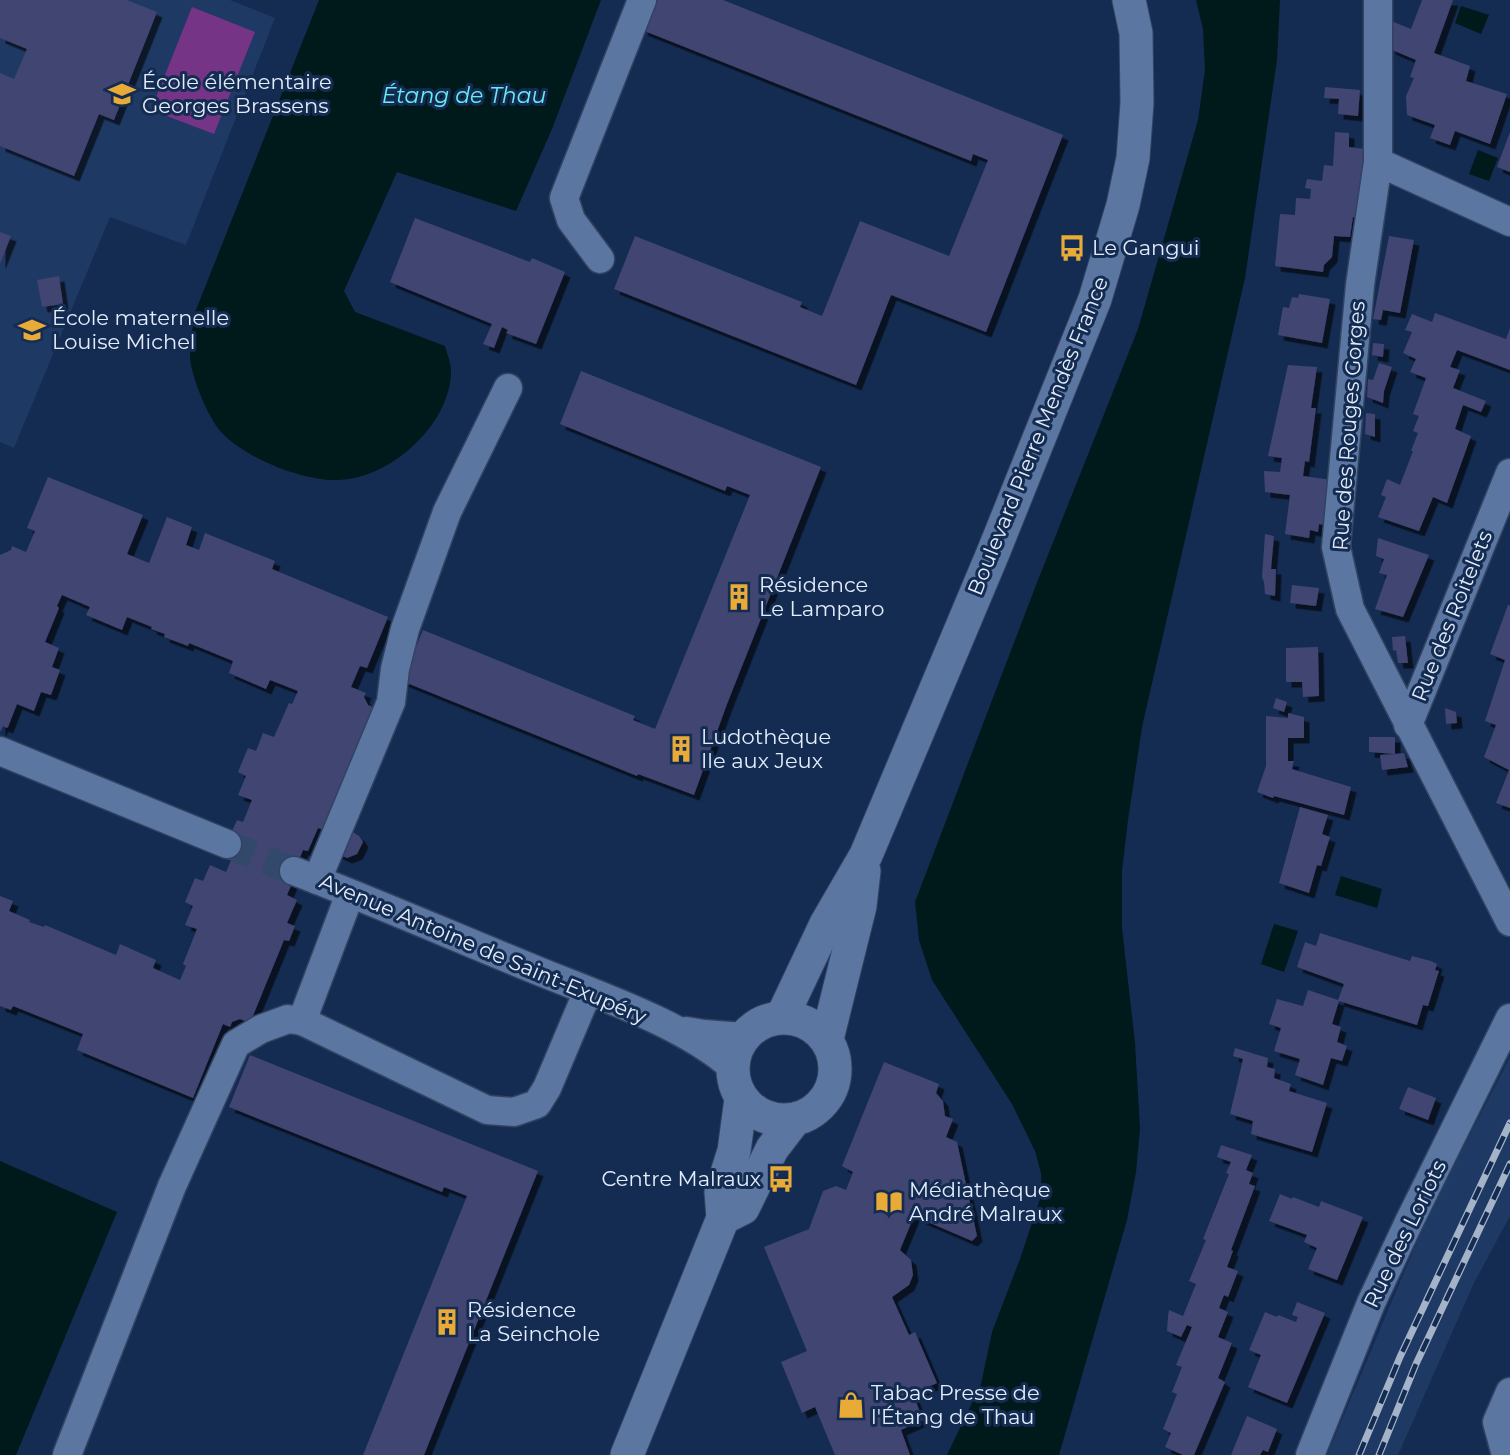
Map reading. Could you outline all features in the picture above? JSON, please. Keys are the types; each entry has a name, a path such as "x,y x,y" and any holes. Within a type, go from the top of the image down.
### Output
{"street":[{"path":"600,259 571,220 564,198 642,0"},
{"name":"Boulevard Pierre Mendès France","path":"782,1017 826,924 866,855 993,553 1099,285 1123,205 1133,158 1137,103 1136,45 1129,0"},
{"name":"Rue des Rouges Gorges","path":"1378,0 1378,162 1360,285 1336,547 1350,609 1510,922"},
{"path":"1378,162 1510,222"},
{"name":"Avenue Antoine de Saint-Exupéry","path":"508,388 447,512 405,628 394,669 391,702 306,876 588,991 672,1028 704,1034 737,1052"},
{"name":"Rue des Roitelets","path":"1408,725 1510,473"},
{"path":"0,751 227,844"},
{"name":"Boulevard Pierre Mendès France","path":"827,1039 860,906 866,855"},
{"path":"302,1021 350,894"},
{"path":"67,1455 172,1186 236,1044 261,1029 288,1019 302,1021 487,1110 514,1112 537,1104 547,1088 588,991"},
{"path":"782,1017 800,1019 814,1027 827,1039 834,1054 836,1071 832,1088 824,1102 811,1113 795,1119 780,1120 765,1117 741,1098 734,1083 737,1052 753,1027 767,1020 782,1017"},
{"name":"Rue des Loriots","path":"1310,1455 1371,1303 1510,1018"},
{"path":"627,1455 723,1218 721,1192 734,1151 741,1098"},
{"path":"723,1218 743,1208 772,1149 795,1119"},
{"path":"1506,1455 1497,1422 1510,1392"}],"shaded area":[{"name":"École élémentaire Georges Brassens","path":"0,0 230,0 275,18 186,245 110,217 14,448 0,442"},
{"path":"192,7 255,32 214,134 151,110"},
{"path":"1510,1057 1510,1216 1473,1285 1398,1455 1327,1455 1427,1218"}],"water":[{"name":"Étang de Thau","path":"319,0 601,0 552,129 516,211 397,172 344,291 355,312 445,346 451,368 449,389 430,428 415,445 397,459 377,470 357,477 337,480 293,473 262,460 234,444 219,429 208,412 196,383 190,359 194,315"},
{"path":"1196,0 1280,0 1277,60 1245,278 1142,727 1128,820 1122,871 1122,928 1135,1043 1140,1129 1136,1172 1127,1220 1059,1455 947,1455 981,1384 992,1332 1042,1193 1041,1173 1035,1151 1012,1104 932,980 919,940 915,902 1036,585 1138,329 1198,120 1205,70 1203,29"},
{"path":"1461,6 1489,15 1481,34 1455,23"},
{"path":"1478,150 1498,158 1489,181 1469,174"},
{"path":"1341,876 1382,889 1377,908 1335,895"},
{"path":"1274,924 1298,931 1284,972 1261,964"},
{"path":"0,1161 117,1212 16,1455 0,1455"}],"building":[{"path":"0,0 127,0 157,12 114,120 99,114 74,176 0,146 0,73 14,79 27,49 0,38"},
{"path":"654,0 723,0 1063,135 986,332 891,295 856,385 614,289 635,236 802,302 800,307 822,316 860,221 949,256 988,160 973,154 971,161 642,30"},
{"path":"1422,0 1453,0 1434,53 1470,66 1466,81 1507,94 1490,144 1455,131 1450,145 1430,138 1435,125 1407,115 1406,96 1414,78 1410,77 1416,60 1390,49 1391,21 1411,29"},
{"path":"1325,87 1360,90 1358,116 1338,114 1339,99 1324,98"},
{"path":"1335,132 1349,133 1349,147 1365,149 1358,218 1353,217 1350,237 1334,236 1332,257 1324,265 1323,272 1275,266 1280,214 1295,215 1296,198 1310,199 1311,189 1305,188 1307,179 1322,181 1324,165 1333,166"},
{"path":"1510,132 1510,172 1497,167"},
{"path":"415,218 530,262 532,258 565,272 536,344 506,333 508,330 502,327 494,348 483,344 492,324 390,282"},
{"path":"0,232 11,236 0,264"},
{"path":"1389,236 1414,240 1400,313 1383,310 1381,320 1373,319"},
{"path":"59,276 63,304 42,307 37,280"},
{"path":"1299,294 1330,299 1322,343 1278,335 1283,307 1289,308 1292,297 1298,298"},
{"path":"1435,313 1506,339 1510,328 1510,370 1457,350 1450,367 1460,370 1453,388 1486,401 1481,412 1463,405 1455,429 1471,436 1447,503 1433,497 1419,531 1378,517 1386,497 1381,495 1387,479 1400,485 1413,451 1411,451 1418,433 1413,431 1419,416 1413,414 1426,378 1410,372 1416,359 1403,353 1412,332 1405,330 1412,314 1432,322"},
{"path":"1373,343 1384,344 1383,357 1372,355"},
{"path":"1379,363 1392,367 1384,391 1383,403 1367,397 1368,379 1373,380"},
{"path":"1288,365 1317,367 1311,408 1316,408 1309,462 1305,461 1303,476 1332,480 1323,525 1319,524 1318,532 1310,530 1309,538 1285,534 1290,495 1265,492 1264,471 1280,472 1282,458 1268,456"},
{"name":"Résidence Le Lamparo","path":"581,371 821,467 727,704 694,795 638,774 637,776 402,681 423,630 635,716 633,720 655,729 750,495 727,486 725,491 560,424"},
{"path":"1366,413 1375,414 1375,437 1365,434"},
{"path":"48,477 143,515 127,554 149,563 167,517 192,527 186,545 199,550 205,533 275,561 272,569 388,617 367,668 360,666 351,687 366,693 364,697 368,705 377,709 328,831 318,828 308,851 303,850 294,872 296,874 287,895 297,900 287,923 295,926 289,941 284,940 250,1023 240,1019 232,1022 230,1027 223,1024 193,1098 77,1050 83,1034 13,1006 11,1010 0,1006 0,896 13,901 9,911 30,920 29,922 44,927 45,925 116,955 120,944 156,960 153,968 180,980 186,966 183,964 197,929 185,925 193,906 185,902 195,878 203,881 210,865 226,872 236,849 226,845 237,820 243,822 252,800 238,795 246,776 238,772 248,748 256,751 263,733 274,737 289,703 292,704 298,691 270,680 266,689 229,673 233,661 189,643 188,646 164,637 165,634 127,617 122,630 86,615 90,607 62,595 45,642 59,648 52,667 60,670 51,695 41,692 34,711 17,704 8,727 3,726 0,732 0,555 11,550 12,546 26,552 35,531 27,528"},
{"path":"1265,534 1274,536 1271,569 1276,569 1275,596 1265,594 1262,577"},
{"path":"1378,538 1429,555 1403,617 1375,609 1387,575 1379,573 1384,559 1376,556"},
{"path":"1292,585 1319,588 1316,606 1290,603"},
{"path":"1508,605 1510,605 1510,808 1496,803 1509,770 1484,757 1496,725 1485,721 1505,660 1490,654"},
{"path":"1405,636 1408,663 1398,663 1396,650 1393,651 1392,637"},
{"path":"1318,647 1319,696 1303,697 1302,682 1286,682 1286,648"},
{"path":"1276,698 1287,702 1284,712 1273,708"},
{"path":"1445,708 1456,712 1457,723 1446,724"},
{"path":"1288,713 1304,717 1304,738 1288,738 1288,761 1294,761 1292,769 1351,787 1344,815 1257,792 1266,766 1266,716 1288,718"},
{"path":"1369,737 1395,737 1395,754 1369,752"},
{"path":"1404,753 1408,767 1382,770 1380,755"},
{"path":"1300,807 1328,815 1322,834 1330,837 1321,866 1317,865 1309,893 1279,883"},
{"path":"351,831 363,842 357,854 347,858 333,852"},
{"path":"1320,933 1410,961 1412,956 1431,961 1437,964 1435,970 1439,971 1428,1006 1423,1005 1417,1025 1339,1001 1332,1024 1341,1027 1337,1042 1347,1046 1342,1061 1331,1058 1323,1085 1295,1075 1300,1059 1274,1051 1281,1028 1269,1024 1277,999 1303,1006 1308,990 1338,1000 1344,984 1297,967 1305,942 1316,946"},
{"path":"1235,1048 1268,1058 1267,1067 1275,1069 1274,1078 1291,1084 1289,1091 1327,1103 1312,1152 1251,1134 1253,1121 1230,1114 1243,1059 1233,1056"},
{"name":"Résidence La Seinchole","path":"250,1055 538,1171 424,1455 363,1455 467,1196 444,1187 442,1192 229,1107"},
{"path":"884,1062 939,1084 936,1093 943,1101 945,1116 953,1119 946,1137 957,1142 977,1236 972,1241 914,1216 900,1250 911,1260 913,1275 909,1285 892,1297 909,1335 915,1332 937,1383 913,1394 923,1420 901,1430 910,1455 835,1455 815,1407 802,1413 781,1362 807,1351 764,1247 809,1229 823,1191 836,1186 846,1190 853,1172 842,1166"},
{"path":"1408,1087 1436,1098 1428,1120 1399,1109"},
{"path":"1221,1145 1252,1155 1246,1170 1253,1173 1249,1184 1255,1186 1227,1267 1238,1271 1228,1297 1224,1295 1219,1308 1228,1312 1218,1337 1232,1343 1218,1378 1225,1382 1194,1455 1183,1455 1165,1447 1171,1433 1163,1429 1177,1394 1172,1392 1182,1367 1176,1365 1192,1327 1187,1325 1181,1337 1167,1331 1168,1316 1169,1310 1183,1316 1196,1284 1189,1281 1229,1174 1226,1173 1231,1162 1217,1157"},
{"path":"1280,1194 1319,1207 1321,1201 1363,1217 1337,1280 1308,1269 1317,1248 1304,1242 1307,1235 1269,1221"},
{"path":"1297,1302 1325,1313 1287,1403 1248,1387 1261,1355 1249,1350 1265,1312 1296,1322 1298,1317 1292,1315"},
{"path":"1247,1416 1277,1429 1268,1452 1263,1450 1260,1455 1231,1455"}],"tunnel":[{"path":"227,844 294,871"}],"railway":[{"path":"1359,1455 1400,1357 1510,1123"},
{"path":"1379,1455 1416,1364 1510,1164"}],"place":[{"name":"École élémentaire Georges Brassens","path":"122,94"},
{"name":"Le Gangui","path":"1072,248"},
{"name":"École maternelle Louise Michel","path":"32,330"},
{"name":"Résidence Le Lamparo","path":"739,597"},
{"name":"Ludothèque Ile aux Jeux","path":"681,749"},
{"name":"Centre Malraux","path":"781,1179"},
{"name":"Médiathèque André Malraux","path":"889,1202"},
{"name":"Résidence La Seinchole","path":"447,1322"},
{"name":"Tabac Presse de l'Étang de Thau","path":"851,1405"}]}
